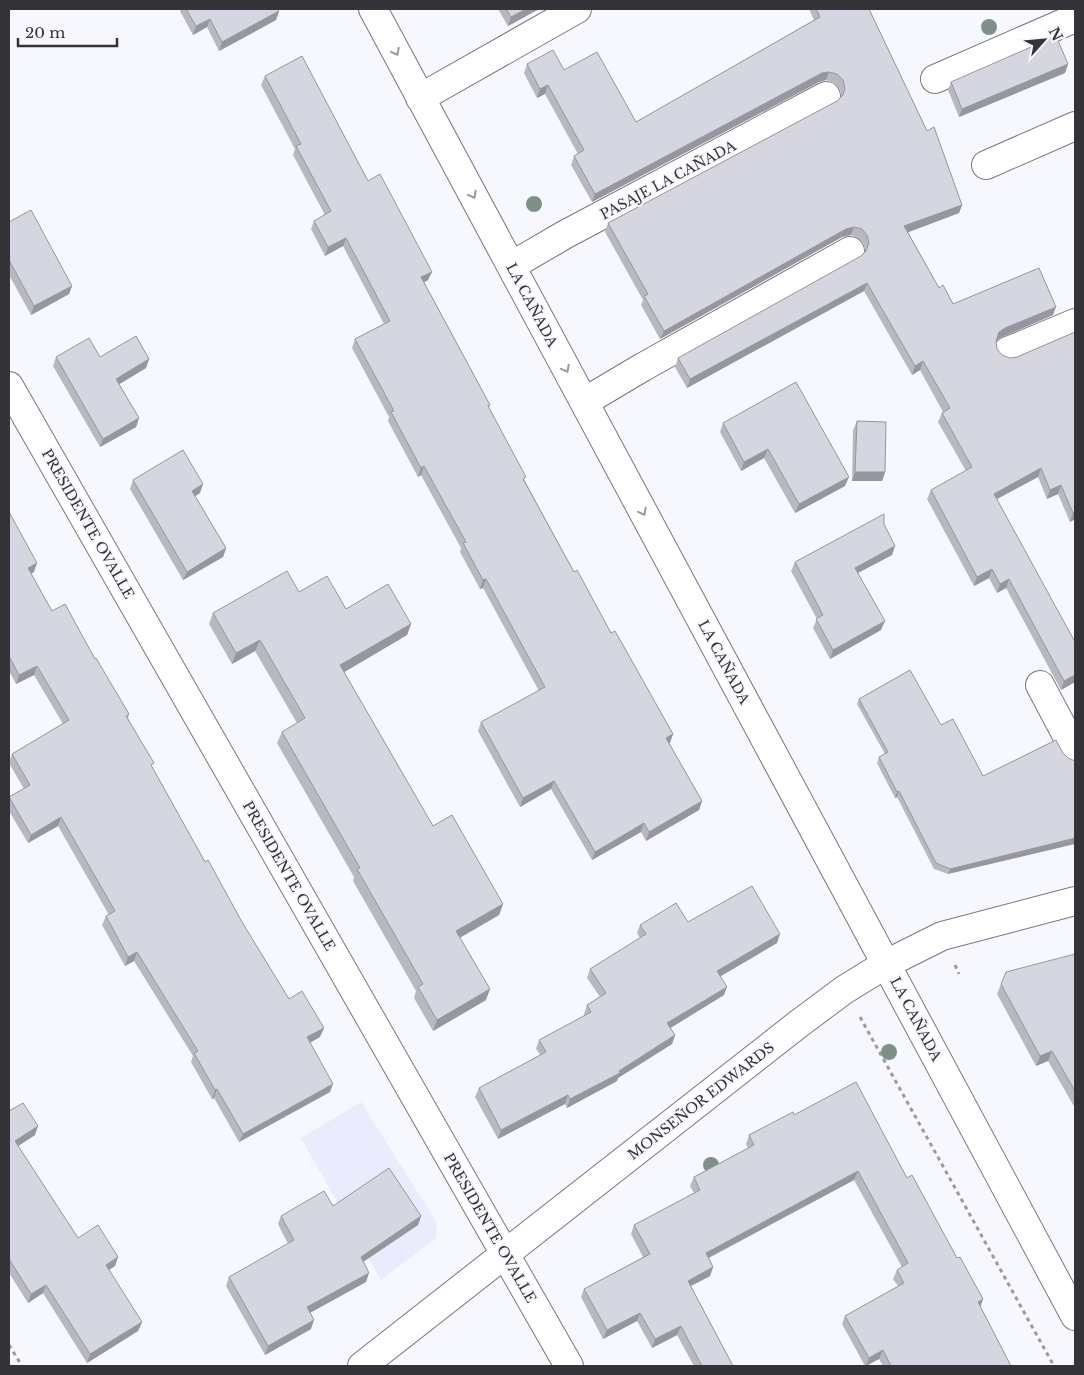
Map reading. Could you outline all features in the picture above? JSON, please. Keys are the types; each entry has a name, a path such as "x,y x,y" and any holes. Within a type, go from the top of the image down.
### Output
{"street":[{"name":"LA CAÑADA","path":"372,9 1075,1316"},
{"path":"420,98 577,9"},
{"path":"935,80 1075,18"},
{"name":"PASAJE LA CAÑADA","path":"511,266 566,234 826,96"},
{"path":"986,166 1075,126"},
{"path":"584,402 850,251"},
{"path":"1008,351 1075,323"},
{"name":"PRESIDENTE OVALLE","path":"9,386 569,1366"},
{"path":"1040,685 1075,751"},
{"name":"MONSEÑOR EDWARDS","path":"362,1366 844,990 886,964 942,936 1075,902"}],"path":[{"path":"857,1012 1054,1366"},
{"path":"9,1344 22,1366"}],"shaded area":[{"path":"361,1102 437,1223 436,1238 381,1280 301,1138"}],"building":[{"path":"186,9 277,9 279,11 222,42 210,19 196,26"},
{"path":"506,9 526,9 511,17"},
{"path":"816,9 869,9 927,131 934,127 962,205 904,226 939,288 943,285 953,304 1039,268 1056,307 999,332 996,341 997,349 1002,355 1010,358 1017,357 1075,332 1075,512 1073,513 1061,485 1050,490 1041,468 994,494 1075,642 1075,675 1064,681 1009,579 1000,584 992,569 977,577 931,490 972,467 942,413 950,408 923,361 915,366 867,283 690,379 678,358 861,256 866,251 869,243 867,235 862,229 854,227 846,229 664,331 644,296 648,294 608,223 837,101 843,95 845,88 843,80 837,74 822,73 595,194 574,156 584,150 548,85 540,89 527,64 553,50 564,70 597,52 636,122 820,17"},
{"path":"1056,36 1068,64 962,109 951,82"},
{"path":"302,56 368,181 380,174 432,272 421,277 490,405 488,406 526,477 523,479 574,572 577,570 611,633 615,631 673,734 666,738 702,801 649,832 644,823 595,852 554,781 523,798 481,722 545,687 486,579 483,580 463,543 466,542 424,466 421,468 391,412 394,411 355,339 390,321 346,238 328,247 314,221 331,211 296,146 301,144 265,76"},
{"path":"31,210 72,286 34,306 9,260 9,222"},
{"path":"136,336 149,359 116,379 139,418 103,439 56,357 89,338 100,357"},
{"path":"796,382 849,477 799,504 768,449 744,462 723,423"},
{"path":"857,421 886,422 885,472 855,472"},
{"path":"183,450 203,484 192,491 226,548 187,572 133,480"},
{"path":"9,512 37,563 28,568 52,611 65,604 95,659 129,714 126,716 154,763 151,765 205,862 208,860 242,922 289,999 302,991 324,1028 307,1037 333,1084 243,1134 194,1053 198,1051 137,952 128,957 106,916 115,911 61,817 31,835 9,797 30,785 12,754 69,720 37,666 19,675 9,656"},
{"path":"884,514 884,524 895,546 855,568 885,621 833,650 816,619 823,615 795,562"},
{"path":"287,571 299,592 327,576 346,609 388,584 411,624 340,665 433,826 452,815 503,904 456,931 490,989 437,1020 418,987 423,984 357,869 360,868 282,732 305,718 260,640 236,653 213,613"},
{"path":"910,670 941,725 953,719 983,776 1056,740 1063,753 1075,761 1075,838 950,869 936,863 899,791 897,792 879,757 888,752 859,699"},
{"path":"752,886 780,934 717,971 727,987 667,1023 675,1035 619,1071 620,1073 570,1099 568,1095 501,1130 479,1088 546,1052 539,1040 591,1012 587,1005 606,993 590,969 646,934 640,925 676,903 688,922"},
{"path":"1075,954 1075,1091 1052,1051 1040,1056 1001,984 1006,972"},
{"path":"856,1082 907,1178 912,1175 957,1258 960,1257 983,1299 978,1302 1011,1366 891,1366 883,1350 869,1358 845,1316 904,1283 897,1270 908,1263 858,1171 706,1253 713,1267 688,1281 733,1366 702,1366 681,1326 655,1339 640,1313 607,1330 584,1289 650,1254 634,1225 700,1190 694,1177 754,1145 749,1135 793,1112 794,1115"},
{"path":"23,1103 38,1126 15,1141 78,1238 98,1225 118,1257 106,1265 142,1322 90,1354 46,1285 31,1294 9,1259 9,1111"},
{"path":"389,1168 421,1216 361,1257 369,1273 307,1307 314,1320 268,1346 229,1277 294,1240 281,1216 324,1191 333,1206"}]}
